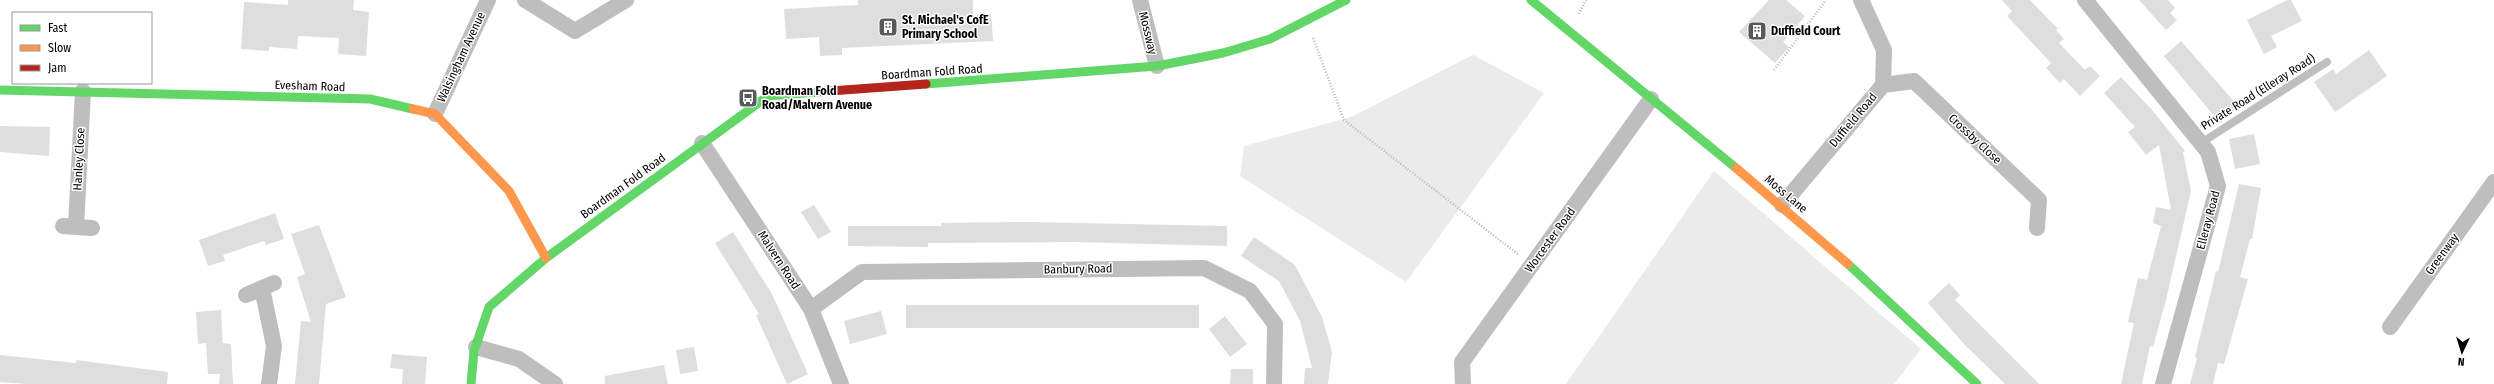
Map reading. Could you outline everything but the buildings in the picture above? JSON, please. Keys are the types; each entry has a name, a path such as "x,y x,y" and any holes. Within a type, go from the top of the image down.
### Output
{"street":[{"name":"Walsingham Avenue","path":"435,114 488,0"},
{"path":"525,0 574,31 626,0"},
{"name":"Mossway","path":"1140,0 1157,66"},
{"name":"Boardman Fold Road","path":"472,384 476,347 489,307 546,258 768,96 1157,66 1223,53 1270,39 1346,0"},
{"name":"Moss Lane","path":"1531,0 1651,100 1782,205 1914,321 1977,384"},
{"name":"Duffield Road","path":"1782,205 1883,85 1884,50 1861,0"},
{"name":"Elleray Road","path":"2085,0 2201,142 2208,152 2218,186 2164,384"},
{"name":"Crossby Close","path":"1883,85 1914,81 2039,200 2037,228"},
{"name":"Evesham Road","path":"0,90 370,99 435,114"},
{"name":"Hanley Close","path":"83,91 70,226 92,228"},
{"name":"Worcester Road","path":"1463,384 1462,362 1651,100"},
{"path":"435,114 509,191 546,258"},
{"name":"Malvern Road","path":"702,143 811,309 841,384"},
{"name":"Greenway","path":"2390,327 2494,182"},
{"name":"Banbury Road","path":"811,309 862,272 1204,268 1250,291 1276,324 1274,384"},
{"path":"246,295 268,285 274,346 269,384"},
{"path":"476,347 519,359 556,384"}],"lane":[{"name":"Private Road (Elleray Road)","path":"2201,142 2327,62"}],"path":[{"path":"1774,70 1826,0"},
{"path":"1307,20 1344,120 1522,257 1528,249 1539,256"}],"shaded area":[{"path":"1473,55 1544,93 1406,282 1240,176 1244,146 1351,117"},
{"path":"1714,171 1921,349 1894,384 1566,384"}],"traffic: fast":[{"path":"926,84 1157,66 1223,53 1270,39 1346,0"},
{"path":"1531,0 1736,168"},
{"path":"0,90 370,99 413,109"},
{"path":"471,384 474,351 489,307 546,258 768,96 830,91"},
{"path":"1848,264 1977,384"}],"traffic: slow":[{"path":"413,109 435,114 509,191 546,258"},
{"path":"1736,168 1848,264"}],"traffic: jam":[{"path":"830,91 926,84"}],"place":[{"name":"St. Michael's CofE Primary School","path":"888,27"},
{"name":"Duffield Court","path":"1757,31"},
{"name":"Boardman Fold Road/Malvern Avenue","path":"748,98"}]}
